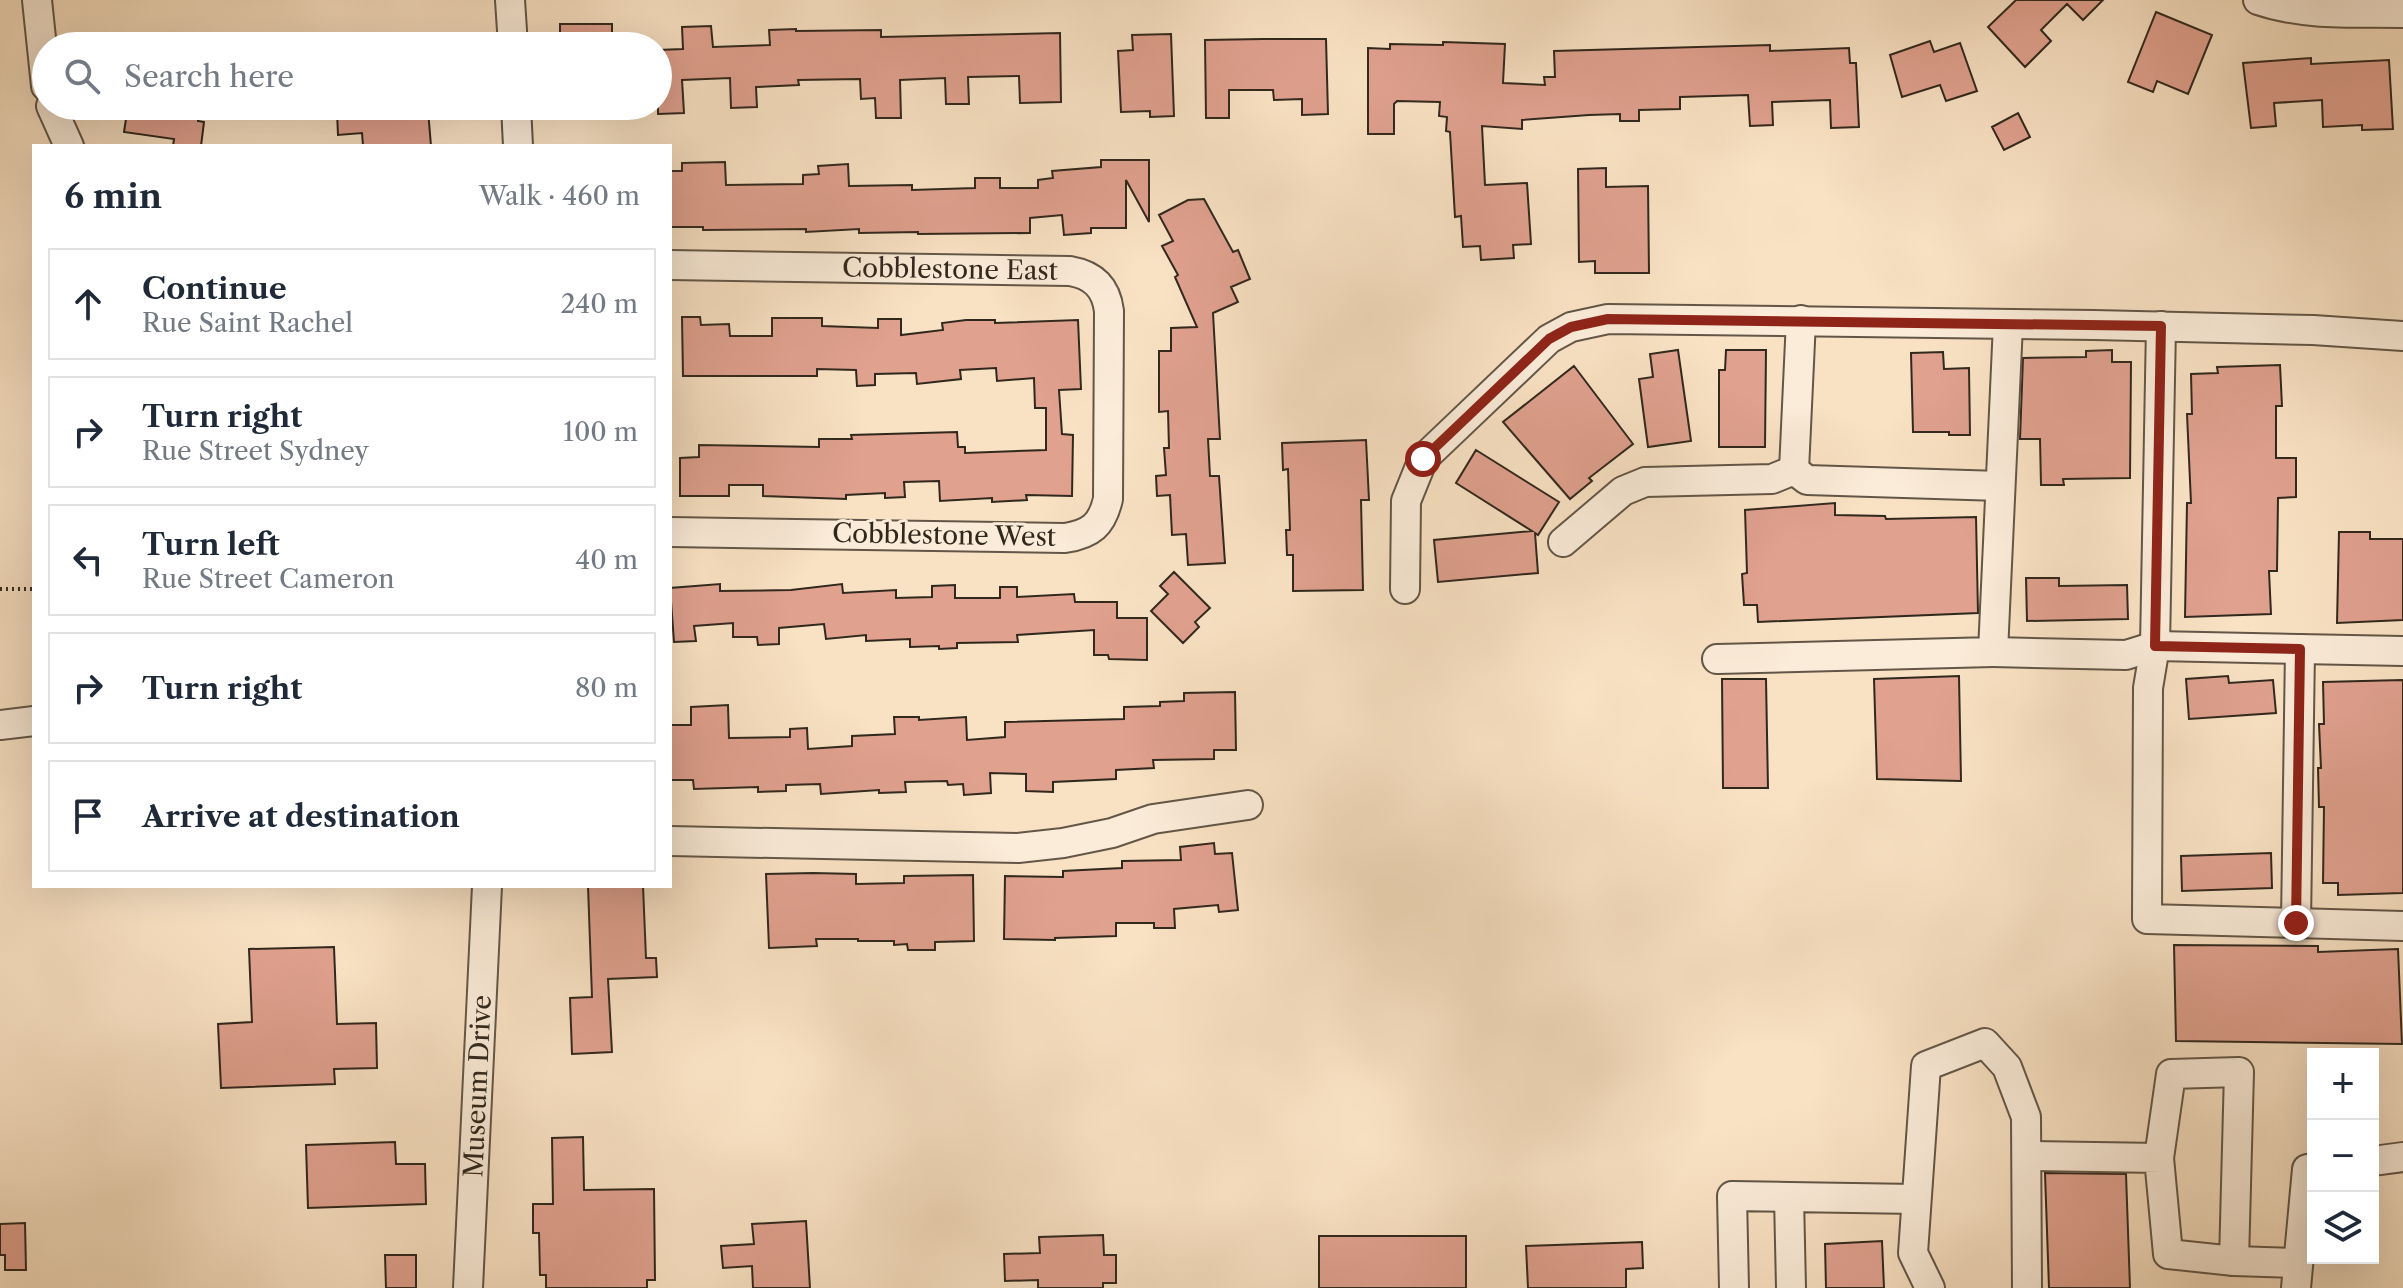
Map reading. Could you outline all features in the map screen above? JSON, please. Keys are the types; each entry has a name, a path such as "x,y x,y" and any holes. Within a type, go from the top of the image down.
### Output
{"street":[{"path":"37,0 40,32"},
{"path":"510,0 512,32"},
{"path":"2258,0 2292,9 2328,13 2403,13"},
{"path":"57,120 68,144"},
{"path":"517,120 518,144"},
{"name":"Cobblestone East","path":"672,265 1082,273 1094,279 1107,299 1108,410"},
{"path":"1405,589 1406,501 1423,459 1549,339 1571,327 1608,319 1801,320 2313,330 2403,336"},
{"path":"1794,470 1801,320"},
{"path":"1993,652 2008,324"},
{"path":"2161,326 2155,646 2148,688 2147,919 2403,926"},
{"name":"Cobblestone West","path":"672,532 1065,538 1083,535 1094,529 1103,517 1108,499 1108,410"},
{"path":"1794,470 1807,480 2000,486"},
{"path":"1563,542 1623,491 1645,482 1772,479 1794,470"},
{"path":"1717,659 1993,652 2126,655 2155,646 2403,651"},
{"path":"2296,923 2300,649"},
{"path":"0,725 32,721"},
{"path":"672,841 1018,848 1112,833 1153,819 1248,805"},
{"name":"Museum Drive","path":"468,1288 487,888"},
{"path":"1930,1288 1913,1253 1926,1066 1985,1043 2007,1067 2026,1117 2027,1288"},
{"path":"2234,1261 2239,1072 2171,1074 2159,1158 2168,1254 2234,1261 2296,1275 2307,1169"},
{"path":"2027,1156 2159,1158"},
{"path":"2379,1160 2403,1157"},
{"path":"1734,1288 1732,1196 1916,1199"},
{"path":"1789,1197 1791,1288"}],"path":[{"path":"0,589 32,589"}],"building":[{"path":"2016,0 2103,0 2083,20 2067,4 2041,30 2051,41 2025,67 1988,27"},
{"path":"2156,12 2212,35 2188,94 2157,81 2153,92 2128,82"},
{"path":"560,24 612,24 612,32 560,32"},
{"path":"711,26 713,47 770,45 769,30 881,30 881,37 1060,33 1061,102 1020,103 1019,76 968,77 969,104 946,104 945,78 900,80 901,118 876,118 875,98 861,99 860,79 798,80 799,85 756,87 757,107 731,108 730,78 682,80 684,113 672,113 672,49 683,49 682,27"},
{"path":"1171,34 1174,116 1150,117 1150,111 1121,112 1118,51 1133,50 1132,35"},
{"path":"1326,39 1328,114 1302,115 1302,99 1274,100 1273,90 1229,90 1229,118 1206,118 1205,40"},
{"path":"1930,41 1934,52 1960,43 1977,91 1946,101 1940,85 1902,97 1890,55"},
{"path":"1443,42 1505,44 1503,83 1545,85 1544,77 1555,77 1554,51 1770,45 1770,51 1849,48 1850,63 1856,63 1859,127 1831,128 1830,100 1772,102 1773,125 1750,126 1748,95 1680,97 1680,109 1639,110 1639,121 1620,121 1620,114 1522,120 1522,129 1482,126 1485,185 1527,183 1531,244 1513,245 1514,258 1481,260 1480,246 1463,247 1461,216 1455,217 1450,132 1446,131 1447,117 1439,116 1440,102 1397,101 1394,104 1394,134 1368,134 1368,48 1390,49 1390,44 1443,45"},
{"path":"2311,58 2311,64 2389,60 2393,129 2362,130 2362,125 2323,127 2322,100 2274,103 2276,126 2251,128 2243,63"},
{"path":"2018,113 2030,137 2004,150 1992,127"},
{"path":"126,120 204,122 201,144 173,144 174,139 124,132"},
{"path":"337,120 429,120 431,144 363,144 362,133 338,135"},
{"path":"1101,160 1149,160 1149,222 1126,180 1126,228 1091,228 1091,233 1064,235 1062,215 1030,218 1030,233 918,234 859,233 859,229 806,232 806,229 703,230 703,227 672,227 672,171 682,171 682,163 725,162 726,185 803,184 803,175 819,174 818,166 848,164 849,186 912,185 912,190 975,188 975,178 1000,178 1000,188 1038,188 1038,180 1053,178 1052,171 1101,167"},
{"path":"1606,168 1606,187 1648,186 1649,273 1595,273 1595,261 1579,262 1578,169"},
{"path":"1204,199 1233,252 1238,250 1250,279 1231,287 1238,302 1213,313 1220,439 1208,439 1210,476 1219,476 1225,563 1188,565 1186,534 1172,535 1170,495 1157,496 1156,476 1166,475 1164,448 1169,448 1168,411 1159,412 1159,351 1171,351 1171,328 1197,327 1175,277 1178,275 1162,246 1173,241 1159,215 1188,200"},
{"path":"682,317 700,317 701,325 729,324 730,336 772,336 772,318 822,318 822,326 878,328 878,319 901,319 901,335 943,330 942,323 966,320 995,320 995,323 1078,320 1081,389 1059,390 1062,434 1073,435 1072,496 1026,495 1027,500 992,502 992,498 940,501 939,481 904,482 905,497 885,498 885,493 846,495 846,499 763,496 763,485 729,485 729,496 680,496 680,458 699,457 699,445 819,447 819,439 852,439 851,435 957,432 958,447 965,447 965,453 1046,450 1046,408 1035,408 1034,378 997,381 996,368 960,370 961,379 917,384 916,373 875,374 875,385 857,386 856,370 817,369 817,376 683,376"},
{"path":"1678,350 1691,441 1648,447 1639,379 1653,377 1650,354"},
{"path":"1726,350 1766,350 1765,447 1719,447 1719,370 1725,370"},
{"path":"2112,350 2112,362 2131,362 2130,478 2063,479 2064,485 2041,485 2040,439 2020,439 2023,358 2086,357 2086,351"},
{"path":"1943,352 1944,369 1969,368 1970,435 1913,432 1911,353"},
{"path":"2280,365 2282,406 2276,406 2276,458 2296,458 2296,497 2278,498 2277,571 2269,571 2271,614 2185,617 2187,503 2191,503 2187,414 2192,414 2191,374 2218,373 2217,367"},
{"path":"1574,366 1633,444 1589,478 1592,481 1570,499 1503,422"},
{"path":"1366,440 1369,500 1361,500 1363,590 1293,591 1293,555 1287,555 1286,530 1290,530 1288,469 1283,470 1282,443"},
{"path":"1476,450 1559,502 1538,535 1535,533 1538,573 1438,582 1434,540 1532,531 1456,483"},
{"path":"1835,503 1835,515 1885,516 1886,519 1976,517 1978,613 1758,622 1757,605 1744,605 1742,574 1747,573 1745,510"},
{"path":"2339,532 2370,532 2370,539 2403,539 2403,620 2337,623"},
{"path":"1174,572 1210,608 1195,622 1199,627 1183,643 1151,611 1168,594 1160,586"},
{"path":"2026,578 2059,578 2059,586 2127,585 2128,619 2027,621"},
{"path":"720,584 720,591 791,590 842,584 843,593 896,590 896,598 932,597 932,586 955,585 955,598 1000,598 1000,587 1017,587 1017,597 1074,594 1075,602 1117,602 1117,618 1147,618 1147,660 1109,659 1108,655 1094,655 1094,630 1017,635 1018,642 957,643 957,648 939,649 939,646 910,647 910,639 866,641 866,635 826,639 824,624 779,628 779,644 758,645 757,637 733,637 733,623 694,626 696,641 674,642 672,588"},
{"path":"1959,676 1961,781 1877,779 1874,679"},
{"path":"2228,676 2229,683 2273,680 2276,713 2189,719 2186,679"},
{"path":"1722,679 1766,679 1768,788 1723,788"},
{"path":"2403,680 2403,893 2338,895 2338,883 2323,883 2324,807 2319,807 2318,768 2321,768 2319,724 2324,724 2323,682"},
{"path":"1235,692 1236,750 1214,750 1214,759 1153,760 1154,768 1116,770 1116,779 1053,782 1053,792 1026,791 1026,774 990,773 991,793 964,795 963,784 948,785 947,781 905,782 906,792 879,793 879,790 821,794 820,784 786,785 786,791 758,792 758,787 694,789 693,780 672,780 672,725 691,725 691,707 728,705 729,738 790,737 790,729 807,728 808,749 852,746 852,736 895,734 894,717 919,717 919,720 966,717 967,740 1005,737 1005,722 1124,719 1124,707 1160,706 1160,702 1184,701 1184,693"},
{"path":"1214,843 1215,854 1232,853 1238,910 1219,912 1218,905 1174,909 1175,928 1154,928 1154,923 1116,923 1116,936 1004,939 1005,876 1063,877 1063,871 1122,868 1122,861 1181,860 1180,847"},
{"path":"2271,853 2272,888 2182,891 2181,856"},
{"path":"766,874 856,874 856,884 904,883 904,876 973,875 974,941 935,942 935,950 908,950 907,944 894,945 894,941 858,939 816,939 817,946 769,948"},
{"path":"588,888 643,888 646,958 656,958 657,977 608,979 612,1052 572,1054 570,998 592,997"},
{"path":"2174,945 2318,946 2318,952 2398,949 2402,1044 2176,1041"},
{"path":"334,947 337,1024 376,1023 377,1068 334,1069 335,1084 221,1088 218,1024 252,1022 249,949"},
{"path":"583,1137 584,1190 654,1189 655,1280 647,1280 647,1288 546,1288 546,1275 540,1275 539,1233 533,1233 533,1204 553,1204 552,1138"},
{"path":"395,1142 396,1164 425,1164 426,1204 308,1208 306,1145"},
{"path":"2045,1173 2126,1174 2130,1288 2049,1288"},
{"path":"806,1221 810,1288 753,1288 752,1266 723,1268 721,1246 754,1244 752,1224"},
{"path":"25,1223 26,1270 5,1270 5,1255 0,1255 0,1224"},
{"path":"1103,1235 1104,1255 1116,1255 1116,1283 1103,1283 1103,1288 1038,1288 1038,1280 1005,1281 1004,1254 1040,1253 1039,1237"},
{"path":"1319,1236 1466,1236 1466,1288 1319,1288"},
{"path":"1882,1241 1884,1288 1826,1288 1825,1244"},
{"path":"1642,1242 1643,1268 1626,1269 1626,1288 1528,1288 1526,1246"},
{"path":"385,1255 416,1255 416,1288 386,1288"}],"route":[{"path":"1423,459 1549,339 1571,327 1608,319 2161,326 2155,646 2300,649 2296,923"}]}
